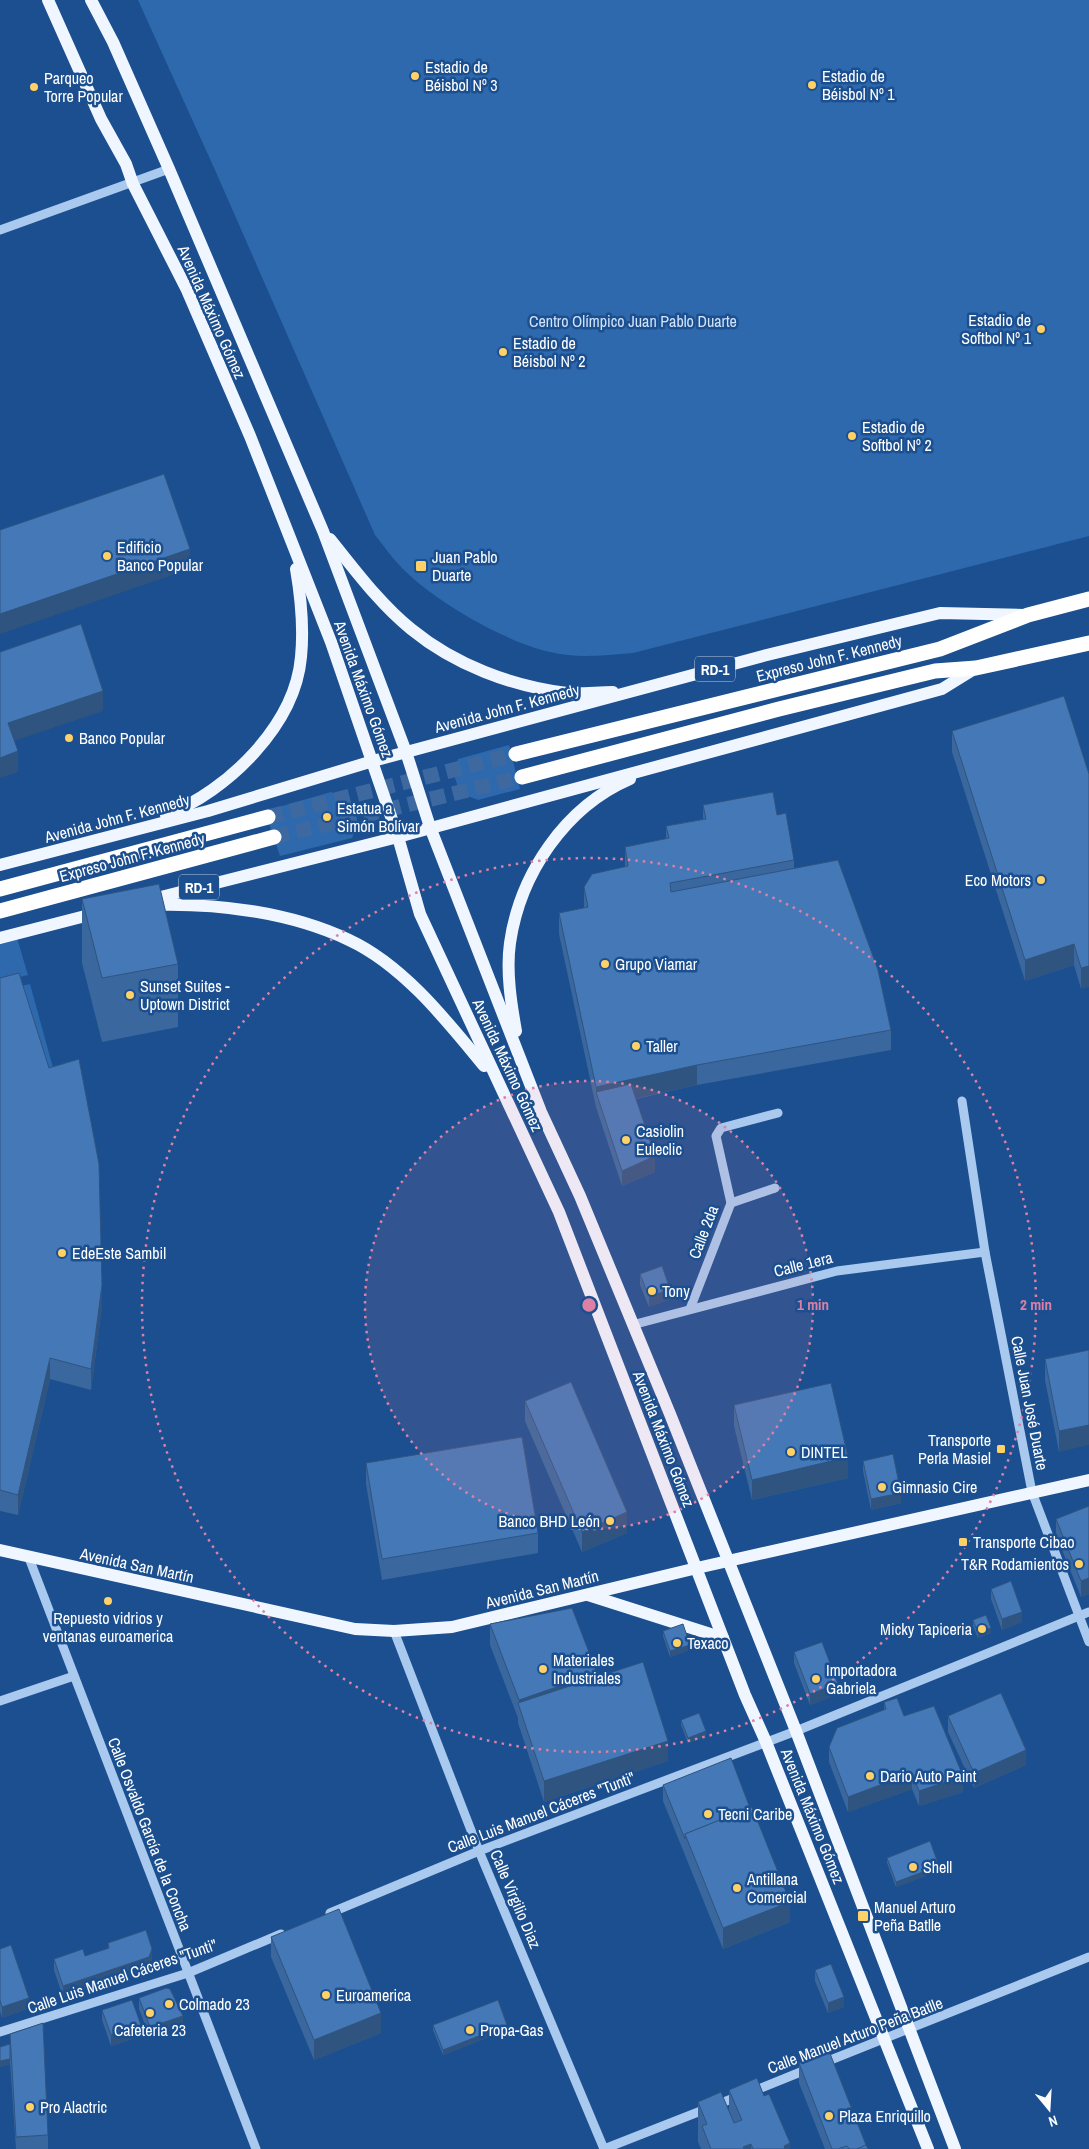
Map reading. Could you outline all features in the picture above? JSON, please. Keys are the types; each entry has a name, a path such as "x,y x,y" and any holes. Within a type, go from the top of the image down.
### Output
{"highway":[{"name":"Expreso John F. Kennedy","path":"516,754 940,649 1028,615 1089,599"},
{"name":"RD-1","path":"522,777 935,671 976,668 1089,643"},
{"name":"Expreso John F. Kennedy","path":"0,889 268,817"},
{"name":"Expreso John F. Kennedy","path":"0,912 274,837"}],"main road":[{"name":"Avenida Máximo Gómez","path":"48,0 101,119 126,164 133,184 187,290 250,436 331,642 398,837 420,914 559,1212 745,1695 766,1742 928,2149"},
{"name":"Avenida Máximo Gómez","path":"91,0 113,42 169,169 324,531 406,752 430,827 541,1112 580,1196 670,1414 727,1562 796,1731 955,2149"},
{"path":"324,531 359,574 410,628 433,646 468,665 521,685 569,693 635,691"},
{"path":"108,837 183,808 224,782 255,753 284,710 295,684 301,658 302,606 292,545"},
{"name":"Avenida John F. Kennedy","path":"0,865 208,811 372,761 763,656 940,614 1028,615"},
{"name":"RD-1","path":"497,1081 452,1026 414,987 377,957 349,940 269,915 179,904 136,904 398,837 942,689 976,668"},
{"path":"521,1058 513,1015 509,974 510,943 522,895 555,837 578,812 613,786 672,761"},
{"path":"0,938 108,910"},
{"name":"Avenida San Martín","path":"0,1550 29,1558 355,1629 394,1632 452,1627 697,1568 1089,1480"},
{"path":"586,1595 724,1638"}],"street":[{"path":"0,230 133,184 169,169"},
{"name":"Calle Juan José Duarte","path":"962,1101 985,1252 1032,1492 1089,1642"},
{"name":"Calle 2da","path":"690,1309 731,1203 716,1136 721,1128 778,1113"},
{"path":"731,1203 775,1188"},
{"name":"Calle 1era","path":"632,1325 837,1271 985,1252"},
{"name":"Calle Osvaldo García de la Concha","path":"29,1558 256,2149"},
{"name":"Calle Luis Manuel Cáceres \"Tunti\"","path":"324,1916 479,1851 796,1731 1089,1612"},
{"name":"Calle Virgilio Diaz","path":"394,1632 479,1851 604,2149"},
{"path":"0,1702 74,1676"},
{"name":"Calle Luis Manuel Cáceres \"Tunti\"","path":"0,2032 188,1973 288,1931"},
{"name":"Calle Manuel Arturo Peña Batlle","path":"604,2149 910,2030 1089,1957"}],"green space":[{"name":"Centro Olímpico Juan Pablo Duarte","path":"138,0 1089,0 1089,536 633,653 581,656 550,652 512,639 471,619 432,594 416,581 398,564 375,535 215,170"},
{"path":"509,745 520,789 478,800 460,793 454,775 458,759"},
{"path":"331,792 345,800 354,810 357,822 352,838 280,856 265,811"},
{"path":"17,938 28,975 0,982 0,942"},
{"path":"30,984 55,1075 50,1085 0,991"}],"building":[{"path":"164,474 190,549 0,614 0,530"},
{"path":"81,624 103,691 8,723 18,751 0,758 0,652"},
{"name":"Eco Motors","path":"1064,696 1089,774 1089,966 1081,968 1074,944 1025,960 952,731"},
{"path":"773,792 777,815 786,813 794,860 670,883 671,892 838,860 878,970 891,1030 697,1065 596,1087 559,913 588,907 584,887 592,874 628,866 625,847 669,838 666,826 706,819 703,805"},
{"path":"159,884 178,964 102,978 82,899"},
{"path":"19,973 49,1068 79,1059 99,1164 102,1285 91,1369 50,1358 18,1495 0,1490 0,978"},
{"name":"Casiolin Euleclic","path":"631,1084 655,1156 622,1171 596,1092"},
{"path":"662,1266 670,1289 649,1297 640,1274"},
{"path":"1089,1350 1089,1425 1059,1431 1045,1359"},
{"path":"571,1382 627,1512 582,1532 525,1401"},
{"name":"DINTEL","path":"831,1383 848,1457 752,1480 734,1405"},
{"path":"522,1437 538,1533 382,1559 366,1463"},
{"name":"Gimnasio Cire","path":"893,1454 901,1493 871,1499 863,1461"},
{"name":"T&R Rodamientos","path":"1089,1506 1089,1578 1081,1581 1056,1519"},
{"path":"1011,1581 1022,1612 1002,1619 991,1589"},
{"name":"Materiales Industriales","path":"572,1608 597,1673 519,1700 490,1624"},
{"path":"986,1615 991,1628 978,1633 973,1620"},
{"name":"Texaco","path":"683,1624 690,1645 670,1651 663,1631"},
{"name":"Importadora Gabriela","path":"822,1642 838,1684 810,1694 794,1652"},
{"path":"643,1662 668,1741 544,1781 518,1703"},
{"path":"1001,1693 1026,1750 974,1773 948,1716"},
{"path":"897,1698 904,1716 934,1706 963,1776 919,1791 912,1773 848,1797 829,1747 837,1728 886,1709 884,1702"},
{"path":"699,1713 706,1731 688,1738 681,1720"},
{"name":"Tecni Caribe","path":"731,1758 750,1808 685,1834 685,1839 663,1785"},
{"name":"Antillana Comercial","path":"752,1807 790,1902 723,1928 685,1834"},
{"name":"Shell","path":"930,1841 939,1866 896,1882 887,1858"},
{"name":"Euroamerica","path":"339,1909 381,2013 314,2040 271,1937"},
{"path":"146,1930 152,1949 149,1957 63,1986 54,1959 83,1949 85,1956 109,1948 108,1943"},
{"path":"11,1945 29,1998 2,2007 0,2000 0,1949"},
{"path":"831,1964 844,1997 828,2003 815,1970"},
{"path":"166,1988 170,1989 183,2016 150,2027 139,1998"},
{"path":"132,2000 141,2025 111,2035 102,2010"},
{"name":"Propa-Gas","path":"498,2000 507,2025 443,2050 433,2025"},
{"name":"Pro Alactric","path":"43,2023 48,2135 16,2137 10,2034"},
{"path":"10,2044 10,2059 0,2061 0,2047"},
{"name":"Plaza Enriquillo","path":"829,2051 866,2145 857,2149 849,2149 847,2146 832,2149 799,2063"},
{"path":"757,2078 764,2096 769,2094 790,2143 784,2146 785,2149 753,2149 751,2144 743,2147 744,2149 711,2149 702,2126 707,2124 698,2102 721,2092 734,2123 742,2120 729,2090"},
{"path":"866,2145 868,2149 857,2149"},
{"path":"847,2146 849,2149 839,2149 840,2148"}],"tunnel":[{"path":"268,817 516,754"},
{"path":"274,837 522,777"}],"place":[{"name":"Estadio de Béisbol Nº 3","path":"415,76"},
{"name":"Estadio de Béisbol Nº 1","path":"812,85"},
{"name":"Parqueo Torre Popular","path":"34,87"},
{"name":"Estadio de Softbol Nº 1","path":"1041,329"},
{"name":"Estadio de Béisbol Nº 2","path":"503,352"},
{"name":"Estadio de Softbol Nº 2","path":"852,436"},
{"name":"Edificio Banco Popular","path":"107,556"},
{"name":"Juan Pablo Duarte","path":"421,566"},
{"name":"Banco Popular","path":"69,738"},
{"name":"Estatua a Simón Bolívar","path":"327,817"},
{"name":"Eco Motors","path":"1041,880"},
{"name":"Grupo Viamar","path":"605,964"},
{"name":"Sunset Suites - Uptown District","path":"130,995"},
{"name":"Taller","path":"636,1046"},
{"name":"Casiolin Euleclic","path":"626,1140"},
{"name":"EdeEste Sambil","path":"62,1253"},
{"name":"Tony","path":"652,1291"},
{"name":"Transporte Perla Masiel","path":"1001,1449"},
{"name":"DINTEL","path":"791,1452"},
{"name":"Gimnasio Cire","path":"882,1487"},
{"name":"Banco BHD León","path":"610,1521"},
{"name":"Transporte Cibao","path":"963,1542"},
{"name":"T&R Rodamientos","path":"1079,1564"},
{"name":"Repuesto vidrios y ventanas euroamerica","path":"108,1601"},
{"name":"Micky Tapiceria","path":"982,1629"},
{"name":"Texaco","path":"677,1643"},
{"name":"Materiales Industriales","path":"543,1669"},
{"name":"Importadora Gabriela","path":"816,1679"},
{"name":"Dario Auto Paint","path":"870,1776"},
{"name":"Tecni Caribe","path":"708,1814"},
{"name":"Shell","path":"913,1867"},
{"name":"Antillana Comercial","path":"737,1888"},
{"name":"Manuel Arturo Peña Batlle","path":"863,1916"},
{"name":"Euroamerica","path":"326,1995"},
{"name":"Colmado 23","path":"169,2004"},
{"name":"Cafeteria 23","path":"150,2013"},
{"name":"Propa-Gas","path":"470,2030"},
{"name":"Pro Alactric","path":"30,2107"},
{"name":"Plaza Enriquillo","path":"829,2116"}]}
